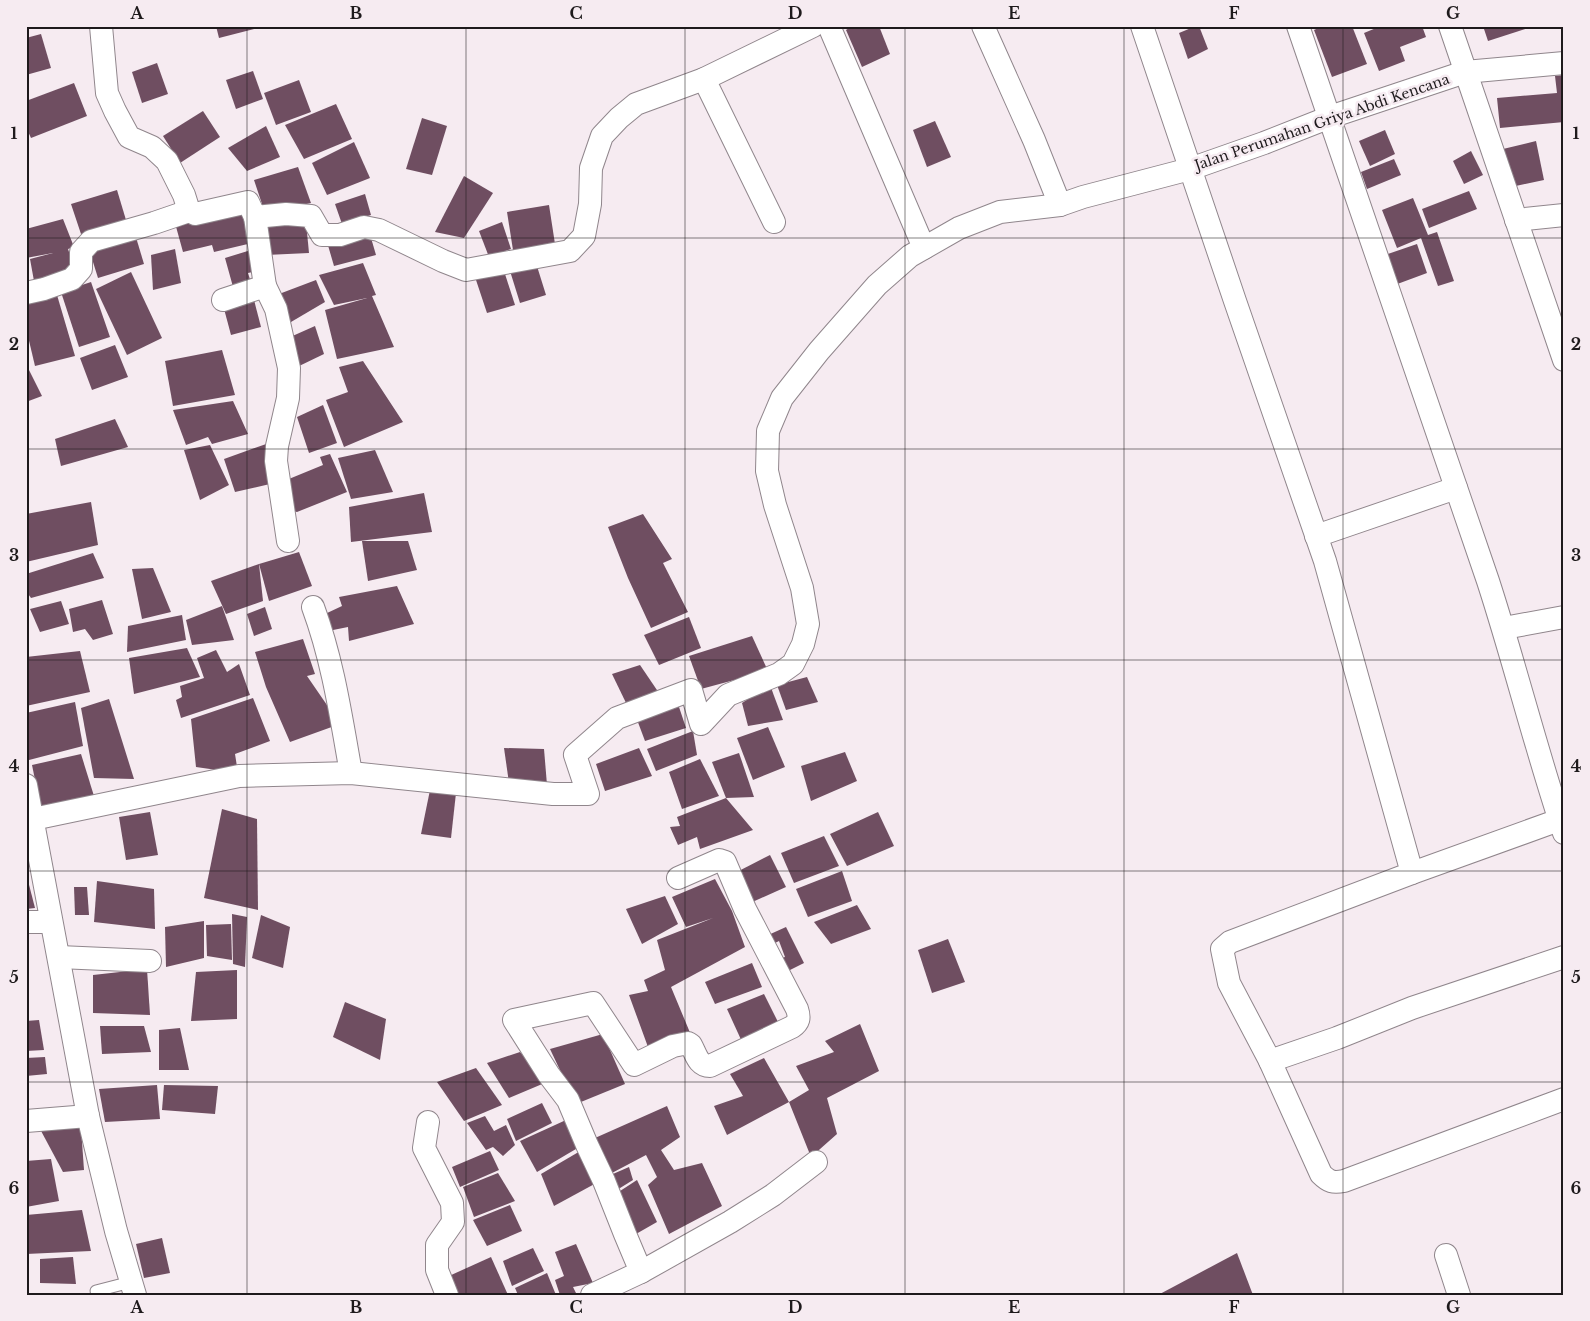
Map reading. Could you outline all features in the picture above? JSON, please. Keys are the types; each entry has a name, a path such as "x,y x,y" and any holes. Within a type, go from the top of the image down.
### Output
{"street":[{"path":"101,26 107,93 115,111 129,137 152,147 167,161 184,194 189,211"},
{"path":"255,217 286,214 311,216 322,235 340,235 364,228 379,230 466,270 570,251 584,236 590,204 591,168 602,136 618,118 636,104 704,79 813,26"},
{"path":"829,26 924,248"},
{"path":"983,26 1034,140 1060,204"},
{"path":"1142,26 1325,561 1412,873"},
{"path":"1298,26 1504,628 1557,791 1562,826 1412,873 1238,938 1222,949 1229,983 1270,1061 1321,1174 1327,1180 1334,1183 1564,1099"},
{"path":"1450,26 1564,360"},
{"name":"Jalan Perumahan Griya Abdi Kencana","path":"351,773 553,794 588,794 575,755 617,718 691,690 701,724 728,695 780,674 793,664 804,644 808,624 802,588 775,505 768,471 768,430 782,398 820,351 878,285 910,256 959,228 1000,212 1060,204 1190,168 1264,143 1330,117 1465,72 1564,63"},
{"path":"704,79 774,222"},
{"path":"26,293 44,290 72,279 80,269 81,252 91,241 154,224 189,211 195,214 248,202 255,217 265,286 276,309 288,368 288,398 277,446 276,461 288,540"},
{"path":"1516,220 1564,215"},
{"path":"223,300 265,286"},
{"path":"1316,536 1456,488"},
{"path":"33,819 239,776 351,773 336,687 323,634 313,607"},
{"path":"1504,628 1564,617"},
{"path":"27,791 88,1116 133,1288"},
{"path":"641,1272 568,1100 549,1075 514,1020 593,1003 634,1064 673,1046 688,1043 703,1066 710,1066 797,1023 799,1015 797,1009 745,909 725,862 719,860 678,878"},
{"path":"26,922 51,922"},
{"path":"59,956 150,961"},
{"path":"1270,1061 1337,1038 1412,1008 1564,957"},
{"path":"26,1121 88,1116"},
{"path":"428,1122 424,1148 452,1203 453,1222 437,1244 437,1270 446,1295"},
{"path":"592,1295 641,1272 730,1222 773,1195 816,1162"},
{"path":"1446,1255 1458,1295"}],"lane":[{"path":"96,1291 133,1288"}],"building":[{"path":"216,26 262,26 262,27 219,38"},
{"path":"852,26 879,26 890,54 862,67 846,30"},
{"path":"1199,26 1208,49 1188,59 1179,33"},
{"path":"1323,26 1352,26 1367,64 1332,77 1314,30"},
{"path":"1381,26 1422,26 1426,37 1400,47 1405,61 1379,71 1364,33"},
{"path":"1483,26 1531,26 1531,27 1488,41"},
{"path":"41,34 51,68 26,75 26,38"},
{"path":"157,63 168,94 142,103 132,72"},
{"path":"253,71 263,99 236,109 226,80"},
{"path":"1564,75 1564,122 1500,128 1497,98 1557,93 1555,76"},
{"path":"299,80 311,112 276,125 264,93"},
{"path":"74,83 87,116 31,138 26,127 26,101"},
{"path":"336,104 352,139 304,159 285,125"},
{"path":"203,111 220,137 180,163 163,136"},
{"path":"422,118 447,126 432,175 406,169"},
{"path":"935,121 951,157 927,167 913,130"},
{"path":"266,126 280,157 247,171 228,148"},
{"path":"1385,130 1395,154 1370,166 1359,141"},
{"path":"1536,141 1544,180 1511,187 1503,149"},
{"path":"354,142 370,178 327,195 312,163"},
{"path":"1471,151 1483,175 1464,184 1453,161"},
{"path":"1394,159 1401,175 1367,189 1361,172"},
{"path":"298,167 311,203 265,213 254,180"},
{"path":"464,176 493,193 464,238 435,232"},
{"path":"117,190 126,220 81,234 71,204"},
{"path":"1469,191 1477,209 1429,228 1422,209"},
{"path":"365,194 371,215 342,224 335,204"},
{"path":"1413,198 1428,235 1437,232 1454,281 1438,286 1421,238 1397,248 1382,210"},
{"path":"243,205 252,243 214,252 212,245 183,252 175,223"},
{"path":"549,205 555,244 513,250 507,212"},
{"path":"63,219 74,247 68,249 75,270 34,281 30,259 53,253 26,258 26,229"},
{"path":"306,222 309,253 266,255 264,224"},
{"path":"502,222 511,249 489,257 479,231"},
{"path":"369,231 376,255 334,266 327,242"},
{"path":"135,234 144,264 98,278 89,249"},
{"path":"1417,244 1427,273 1392,286 1382,256"},
{"path":"175,249 181,283 153,290 151,255"},
{"path":"251,250 257,271 248,273 253,289 235,294 225,258"},
{"path":"363,263 376,295 372,296 394,347 337,359 325,310 367,298 334,305 319,275"},
{"path":"536,263 546,295 520,303 510,271"},
{"path":"504,271 515,305 487,313 475,277"},
{"path":"131,272 162,338 127,355 96,289"},
{"path":"316,280 325,302 291,322 279,294"},
{"path":"91,282 110,337 79,347 61,292"},
{"path":"57,295 75,356 35,366 26,328 26,300"},
{"path":"253,296 261,327 231,335 223,305"},
{"path":"315,326 324,354 295,368 288,338"},
{"path":"115,345 128,377 92,390 80,358"},
{"path":"222,350 235,395 173,406 165,361"},
{"path":"363,361 403,422 344,447 326,400 348,392 339,367"},
{"path":"26,364 42,396 26,402"},
{"path":"233,401 248,434 212,444 208,437 186,445 173,410"},
{"path":"323,405 337,443 309,453 297,417"},
{"path":"115,419 128,447 61,466 55,439"},
{"path":"269,443 270,484 235,492 224,459"},
{"path":"210,445 229,485 200,500 184,450"},
{"path":"375,450 393,492 351,499 338,458"},
{"path":"330,454 347,492 297,512 289,510 284,481 323,465 320,457"},
{"path":"424,493 432,532 351,542 349,507"},
{"path":"91,502 98,545 26,562 26,514"},
{"path":"643,514 672,559 663,563 688,612 651,628 628,578 608,527"},
{"path":"362,541 408,541 417,570 368,581"},
{"path":"299,552 312,586 269,601 259,564"},
{"path":"93,553 104,578 31,598 26,591 26,574"},
{"path":"259,564 263,601 226,614 211,581"},
{"path":"153,568 171,612 142,619 132,569"},
{"path":"397,586 414,624 349,641 348,627 328,631 325,614 342,606 339,597"},
{"path":"102,600 113,634 93,640 85,629 73,632 69,609"},
{"path":"61,601 69,624 40,632 30,609"},
{"path":"222,606 234,640 192,645 186,620"},
{"path":"265,607 272,629 254,636 247,614"},
{"path":"182,615 186,640 127,652 128,626"},
{"path":"689,617 701,648 659,665 644,635"},
{"path":"752,636 768,671 701,689 689,656"},
{"path":"303,639 315,674 307,676 340,724 290,742 266,687 255,652"},
{"path":"187,648 200,677 134,694 129,658"},
{"path":"216,650 227,672 239,664 250,695 181,718 176,700 182,697 180,686 204,678 197,658"},
{"path":"80,651 90,692 26,706 26,657"},
{"path":"640,665 661,696 628,707 612,674"},
{"path":"807,677 818,702 786,710 777,685"},
{"path":"770,685 783,720 748,726 742,703"},
{"path":"253,698 270,741 235,754 238,773 196,767 191,719"},
{"path":"109,699 134,779 94,778 81,708"},
{"path":"677,701 686,728 645,741 636,717"},
{"path":"75,702 83,746 29,760 26,745 26,713"},
{"path":"768,727 785,767 753,780 737,738"},
{"path":"693,731 697,755 656,771 647,749"},
{"path":"504,748 544,749 547,785 509,783"},
{"path":"639,748 652,776 605,791 596,764"},
{"path":"845,752 857,781 811,801 801,766"},
{"path":"739,753 754,797 726,798 712,762"},
{"path":"81,754 94,796 41,809 32,765"},
{"path":"700,759 719,796 682,809 669,772"},
{"path":"430,790 456,793 451,838 421,834"},
{"path":"726,798 753,830 700,849 697,837 678,845 670,827 680,826 677,817"},
{"path":"222,809 257,819 258,910 204,898"},
{"path":"150,812 158,855 126,860 119,817"},
{"path":"878,812 894,846 847,866 830,834"},
{"path":"824,836 839,866 794,883 781,853"},
{"path":"770,855 786,887 748,904 731,875"},
{"path":"842,871 852,901 808,917 796,889"},
{"path":"26,873 35,908 26,909"},
{"path":"715,879 732,911 745,947 671,987 691,1035 648,1047 629,995 648,991 644,980 665,970 657,940 713,918 686,927 672,897"},
{"path":"97,881 154,889 155,929 94,922"},
{"path":"74,887 87,887 89,915 75,915"},
{"path":"665,896 678,924 642,944 626,909"},
{"path":"857,905 871,929 831,944 814,922"},
{"path":"232,914 247,917 245,967 233,964"},
{"path":"261,915 290,927 283,968 252,958"},
{"path":"204,921 204,958 166,967 165,927"},
{"path":"231,924 232,960 207,956 206,925"},
{"path":"786,927 804,963 784,973 778,959 785,957 779,941 771,945 766,936"},
{"path":"948,939 965,982 932,993 918,950"},
{"path":"752,963 762,987 715,1004 705,982"},
{"path":"147,969 150,1015 93,1013 93,975"},
{"path":"237,970 237,1019 191,1021 196,972"},
{"path":"764,994 781,1028 743,1044 727,1009"},
{"path":"345,1002 386,1019 380,1060 333,1037"},
{"path":"39,1020 44,1050 26,1051 26,1021"},
{"path":"860,1024 879,1071 827,1098 837,1134 811,1157 789,1102 809,1090 796,1066 834,1052 825,1041"},
{"path":"100,1026 144,1026 151,1052 102,1054"},
{"path":"180,1028 189,1070 159,1070 159,1030"},
{"path":"603,1034 625,1084 576,1104 550,1049"},
{"path":"520,1052 547,1082 509,1098 487,1063"},
{"path":"45,1057 47,1074 26,1076 26,1058"},
{"path":"764,1058 789,1102 727,1135 714,1106 743,1096 730,1074"},
{"path":"476,1068 502,1105 464,1121 437,1082"},
{"path":"157,1085 160,1119 105,1122 99,1089"},
{"path":"164,1085 218,1086 215,1114 162,1110"},
{"path":"542,1103 552,1123 516,1141 507,1119"},
{"path":"667,1106 680,1137 661,1150 674,1170 702,1163 722,1206 669,1234 648,1185 657,1177 646,1155 610,1174 595,1138"},
{"path":"485,1116 494,1131 506,1125 515,1145 503,1156 493,1147 486,1150 467,1123"},
{"path":"566,1120 581,1146 537,1172 520,1141"},
{"path":"81,1128 84,1170 63,1172 40,1129"},
{"path":"582,1150 600,1181 554,1206 541,1174"},
{"path":"490,1151 499,1170 460,1187 452,1167"},
{"path":"51,1159 59,1201 26,1207 26,1161"},
{"path":"629,1167 633,1180 612,1193 606,1177"},
{"path":"498,1173 515,1201 474,1217 463,1187"},
{"path":"637,1180 657,1222 636,1234 617,1193"},
{"path":"510,1205 522,1231 487,1246 473,1220"},
{"path":"82,1210 91,1251 26,1254 26,1215"},
{"path":"162,1238 170,1273 144,1278 136,1244"},
{"path":"576,1244 593,1283 573,1287 576,1293 572,1295 560,1295 555,1280 564,1276 555,1252"},
{"path":"533,1248 544,1271 512,1286 503,1261"},
{"path":"1237,1253 1253,1295 1158,1295"},
{"path":"73,1257 76,1284 40,1283 40,1259"},
{"path":"491,1257 508,1295 456,1295 449,1276"},
{"path":"547,1273 556,1295 518,1295 515,1288"}]}
